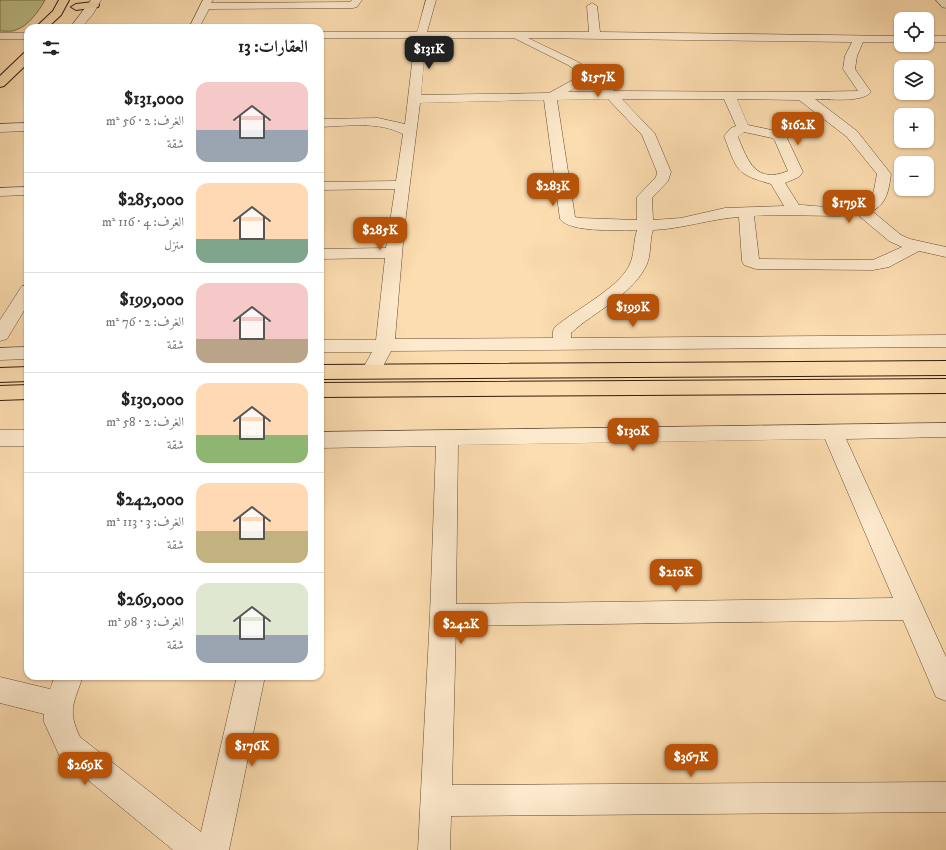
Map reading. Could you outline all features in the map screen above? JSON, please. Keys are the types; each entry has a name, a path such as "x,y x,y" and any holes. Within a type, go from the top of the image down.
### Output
{"main road":[{"path":"45,24 57,13 64,0"},
{"path":"60,24 78,4 95,2"},
{"path":"0,67 24,44"},
{"path":"0,83 24,60"},
{"path":"324,372 946,368"},
{"path":"0,375 24,374"},
{"path":"324,390 946,386"},
{"path":"0,393 24,392"}],"street":[{"path":"371,372 385,345 394,253 402,185 415,98 421,35 431,0"},
{"path":"941,0 946,5"},
{"path":"78,24 95,2"},
{"path":"196,24 206,3 354,6"},
{"path":"592,6 595,35"},
{"path":"324,34 345,31 421,35 595,35 894,39"},
{"path":"513,35 572,63 590,75 648,134 664,172 663,178 645,197 641,256 631,278 600,302 572,320 562,331 562,344"},
{"path":"0,36 24,36"},
{"path":"415,98 611,95 858,95 866,92 864,87 849,69 851,56 859,38"},
{"path":"934,39 946,39"},
{"path":"550,96 590,75"},
{"path":"550,96 568,219 577,223 644,225 694,221 726,213 794,210 861,210 872,205 877,200 882,190 884,174 852,134 802,96"},
{"path":"729,96 743,128"},
{"path":"324,123 384,123 404,128 410,132 410,137"},
{"path":"0,128 24,127"},
{"path":"743,128 776,136 781,139 796,172 777,181 755,175 743,166 731,136 736,130 743,128"},
{"path":"777,181 794,210"},
{"path":"324,186 402,185"},
{"path":"0,192 24,191"},
{"path":"861,210 895,238 905,243 946,252"},
{"path":"746,213 750,261 756,264 873,265 883,263 916,246"},
{"path":"324,254 394,253"},
{"path":"0,335 24,296"},
{"path":"324,346 946,341"},
{"path":"0,354 24,353"},
{"path":"324,440 946,430"},
{"path":"832,432 946,688"},
{"path":"0,438 24,438"},
{"path":"434,850 443,615 447,439"},
{"path":"443,615 910,609"},
{"path":"68,680 59,704 58,722 70,747 198,850"},
{"path":"213,850 249,680"},
{"path":"0,690 59,704"},
{"path":"436,801 946,797"}],"green space":[{"path":"0,0 45,0 26,24 14,31 0,31"}]}
